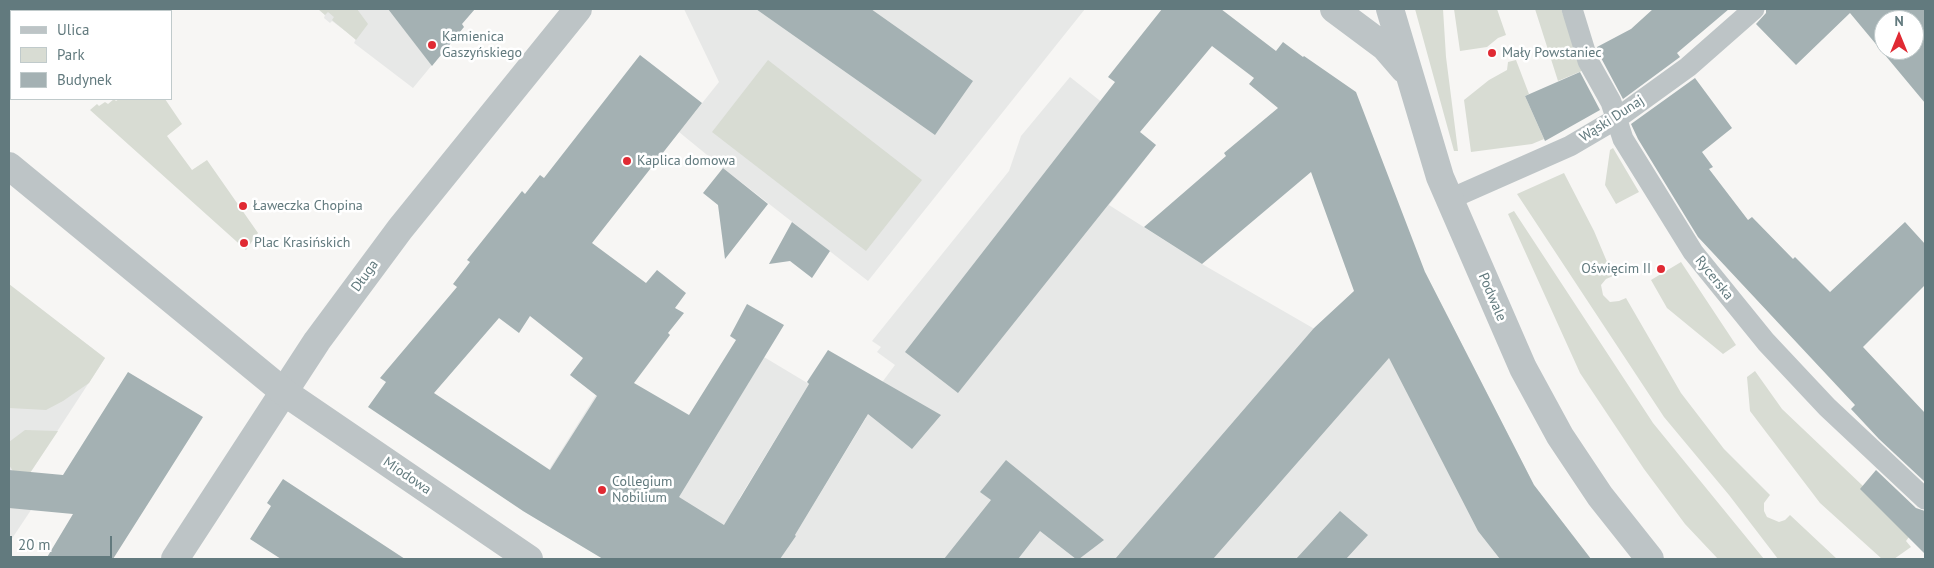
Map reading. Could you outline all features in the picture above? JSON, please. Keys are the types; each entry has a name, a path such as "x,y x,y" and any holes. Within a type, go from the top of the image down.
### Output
{"street":[{"name":"Długa","path":"175,559 317,341 400,229 578,9"},
{"path":"1334,9 1385,46 1410,76"},
{"name":"Podwale","path":"1390,9 1440,177 1522,368 1551,419 1600,496 1650,559"},
{"name":"Rycerska","path":"1572,9 1588,61 1611,102 1623,139 1692,252 1766,342 1827,407 1925,499"},
{"name":"Wąski Dunaj","path":"1450,199 1570,146 1616,119 1688,67 1754,9"},
{"path":"9,166 284,392"},
{"name":"Miodowa","path":"284,392 529,559"}],"shaded area":[{"path":"318,9 388,9 432,65 413,88 354,43 356,39 332,21 330,23"},
{"path":"684,9 1085,9 868,281 679,132 719,82"},
{"path":"1070,77 1156,145 1109,205 1202,264 1344,346 1425,272 1534,485 1591,559 1125,559 1119,554 1115,559 603,559 523,511 596,395 701,461 764,357 809,384 739,499 742,510 793,540 866,418 859,413 895,365 877,352 881,347 872,341 1009,171 1021,136"},
{"path":"29,300 105,358 30,473 31,510 9,543 9,317"}],"green space":[{"path":"9,9 32,9 10,10 9,77"},
{"path":"48,9 104,9 103,10 46,10"},
{"path":"318,9 357,9 368,24 356,40 332,20 334,17 328,12 325,15"},
{"path":"1415,9 1443,9 1446,57 1458,151 1454,151"},
{"path":"1454,9 1497,9 1506,35 1498,38 1487,47 1460,51"},
{"path":"1535,9 1561,9 1584,70 1558,81"},
{"path":"768,60 922,180 866,251 712,132"},
{"path":"1516,60 1529,94 1525,96 1544,139 1532,144 1471,152 1464,100 1489,80 1507,70 1508,62"},
{"path":"113,100 166,100 182,124 167,136 192,170 207,160 258,233 246,250 90,110 97,104 99,106 105,102 108,104"},
{"path":"1613,148 1639,192 1616,204 1605,185 1610,150"},
{"path":"1564,173 1594,231 1613,276 1606,279 1601,285 1603,295 1610,302 1626,298 1681,393 1724,449 1770,495 1764,503 1764,511 1767,517 1779,522 1785,520 1790,515 1837,559 1778,559 1729,495 1664,417 1517,194"},
{"path":"1514,211 1653,423 1764,559 1718,559 1685,524 1644,469 1580,373 1508,214"},
{"path":"1681,262 1736,345 1723,354 1667,308 1651,280"},
{"path":"9,284 105,358 89,383 46,410 9,408"},
{"path":"1755,371 1782,409 1863,486 1909,537 1906,541 1911,547 1894,559 1882,559 1820,503 1750,411 1747,377"},
{"path":"25,430 58,431 30,473 13,471 9,465 9,442"}],"building":[{"name":"Kamienica Gaszyńskiego","path":"388,9 475,9 462,24 464,27 432,66"},
{"path":"756,9 871,9 973,81 935,135"},
{"path":"1162,9 1221,9 1276,51 1283,42 1356,92 1425,272 1534,485 1591,559 1500,559 1478,531 1389,358 1213,559 1115,559 1314,328 1354,291 1311,172 1202,264 1144,227 1226,156 1224,153 1278,108 1249,84 1254,78 1212,46 1140,132 1156,145 958,393 905,352 1115,82 1108,77"},
{"path":"1653,9 1729,9 1677,53 1680,57 1623,99 1597,47 1631,29"},
{"path":"1766,9 1925,9 1925,103 1889,60 1924,60 1924,10 1874,10 1874,42 1850,13 1796,65 1756,24 1766,13"},
{"path":"640,55 702,103 592,243 646,283 657,270 686,293 675,308 684,313 634,383 689,415 736,340 730,336 747,304 784,325 679,497 724,525 809,384 807,382 828,350 941,415 912,449 868,414 796,536 780,559 603,559 523,511 368,407 386,382 380,378 457,287 453,284 470,262 467,260 522,191 525,194 540,175 544,178","holes":["530,316 583,358 570,375 597,396 550,470 434,393 499,318 519,333"]},
{"path":"1580,72 1600,110 1545,141 1525,96"},
{"path":"1695,78 1732,128 1702,152 1713,167 1709,169 1748,220 1752,217 1793,259 1795,257 1830,292 1905,222 1925,244 1925,285 1863,347 1925,413 1925,482 1879,439 1851,409 1855,405 1698,237 1638,139 1631,124"},
{"path":"723,168 768,204 725,259 718,205 703,193"},
{"path":"792,222 830,251 812,278 790,261 769,264"},
{"path":"128,372 203,417 113,559 46,559 73,514 9,508 9,470 63,475"},
{"path":"1006,460 1104,540 1079,559 1076,559 1040,531 1018,559 944,559 991,500 980,492"},
{"path":"1876,470 1916,508 1925,511 1925,554 1860,489"},
{"path":"283,479 405,559 281,559 250,539 271,506 267,503"},
{"path":"1340,511 1368,535 1346,559 1296,559"}],"place":[{"name":"Kamienica Gaszyńskiego","path":"432,45"},
{"name":"Mały Powstaniec","path":"1492,53"},
{"name":"Kaplica domowa","path":"627,161"},
{"name":"Ławeczka Chopina","path":"243,206"},
{"name":"Plac Krasińskich","path":"244,243"},
{"name":"Oświęcim II","path":"1661,269"},
{"name":"Collegium Nobilium","path":"602,490"}]}
